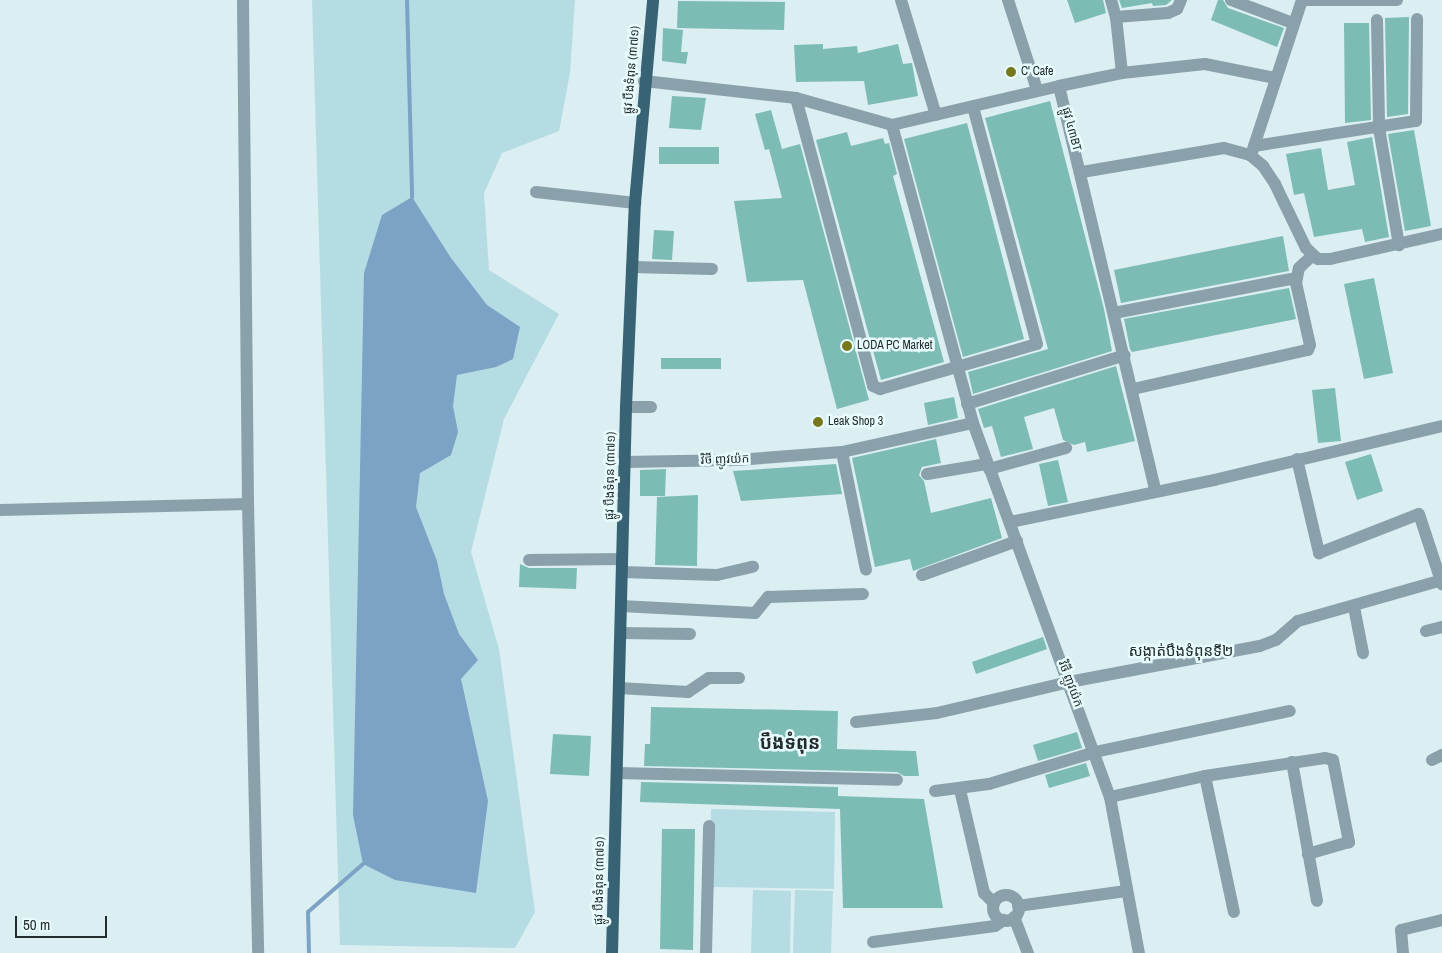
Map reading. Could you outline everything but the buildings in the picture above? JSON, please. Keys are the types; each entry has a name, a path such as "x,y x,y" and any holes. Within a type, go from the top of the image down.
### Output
{"main road":[{"name":"ផ្លូវ បឹងទំពុន (៣៧១)","path":"612,953 626,407 632,267 644,81 653,0"}],"street":[{"path":"243,0 248,504 258,953"},
{"path":"901,0 936,115"},
{"path":"1008,0 1037,90"},
{"path":"1111,0 1116,17 1122,73"},
{"path":"1116,17 1168,13 1177,9 1181,0"},
{"path":"1231,0 1293,23"},
{"path":"1252,150 1302,0 1398,0"},
{"path":"1082,172 1224,148 1252,150 1414,123 1417,118 1417,19"},
{"path":"1377,20 1379,128 1398,245"},
{"path":"644,81 796,98 892,125 1037,90 1122,73 1205,64 1275,78"},
{"name":"ផ្លូវ ៤៣BT","path":"1060,86 1082,172 1156,492"},
{"path":"796,98 873,386 880,389 1036,344 973,106"},
{"name":"វិថី ញូវយ៉ក","path":"892,125 955,367 972,423 1068,682 1096,752 1110,797 1139,953"},
{"path":"1252,150 1275,184 1312,256"},
{"path":"536,192 635,203"},
{"path":"1312,256 1330,259 1442,234"},
{"path":"1133,389 1309,349 1296,278 1299,268 1312,256"},
{"path":"632,267 712,269"},
{"path":"1114,312 1296,278"},
{"path":"967,404 1125,355"},
{"path":"626,407 651,407"},
{"name":"វិថី ញូវយ៉ក","path":"625,462 736,460 842,452 972,423"},
{"path":"1010,522 1156,492 1442,426"},
{"path":"927,474 988,466 1066,448"},
{"path":"842,452 866,570"},
{"path":"856,722 937,713 1068,682 1260,646 1276,640 1298,621 1442,581 1419,514 1319,553 1297,460"},
{"path":"0,510 248,504"},
{"path":"922,575 1017,541"},
{"path":"529,560 622,565 716,575 753,567"},
{"path":"621,606 755,613 768,597 864,594"},
{"path":"1354,607 1363,653"},
{"path":"1426,631 1442,627"},
{"path":"620,633 690,634"},
{"path":"619,688 688,692 709,678 739,678"},
{"path":"936,792 989,784 1096,752 1290,710"},
{"path":"1110,797 1205,776 1292,762 1325,758 1332,760 1350,837 1344,846 1308,854"},
{"path":"1292,762 1317,901"},
{"path":"617,773 897,780"},
{"path":"1205,776 1234,912"},
{"path":"962,794 984,893 994,903 995,914 1012,914 1126,891"},
{"path":"706,953 708,826"},
{"path":"994,903 999,897 1007,895 1014,898 1012,914 1028,953"},
{"path":"873,942 995,926 1012,914"},
{"path":"1403,953 1401,930 1442,920"}],"shaded area":[{"path":"312,0 575,0 570,73 559,131 502,153 484,193 489,270 559,314 504,419 471,552 499,649 535,912 515,948 340,945"},
{"path":"711,809 835,812 834,889 710,887"},
{"path":"753,890 791,891 790,953 751,953"},
{"path":"795,890 833,891 831,953 793,953"}],"water":[{"path":"412,197 451,258 487,305 520,327 513,359 496,367 457,375 453,406 458,432 451,455 420,473 416,507 437,561 444,594 459,634 478,660 461,679 488,801 476,893 395,880 363,864 353,815 364,273 382,215"}],"waterway":[{"path":"407,0 412,197"},
{"path":"309,953 308,912 363,864"}],"place":[{"name":"C' Cafe","path":"1011,72"},
{"name":"LODA PC Market","path":"847,346"},
{"name":"Leak Shop 3","path":"818,422"}],"district":[{"name":"សង្កាត់បឹងទំពុនទី២","path":"1181,651"},
{"name":"បឹងទំពុន","path":"790,743"}]}
